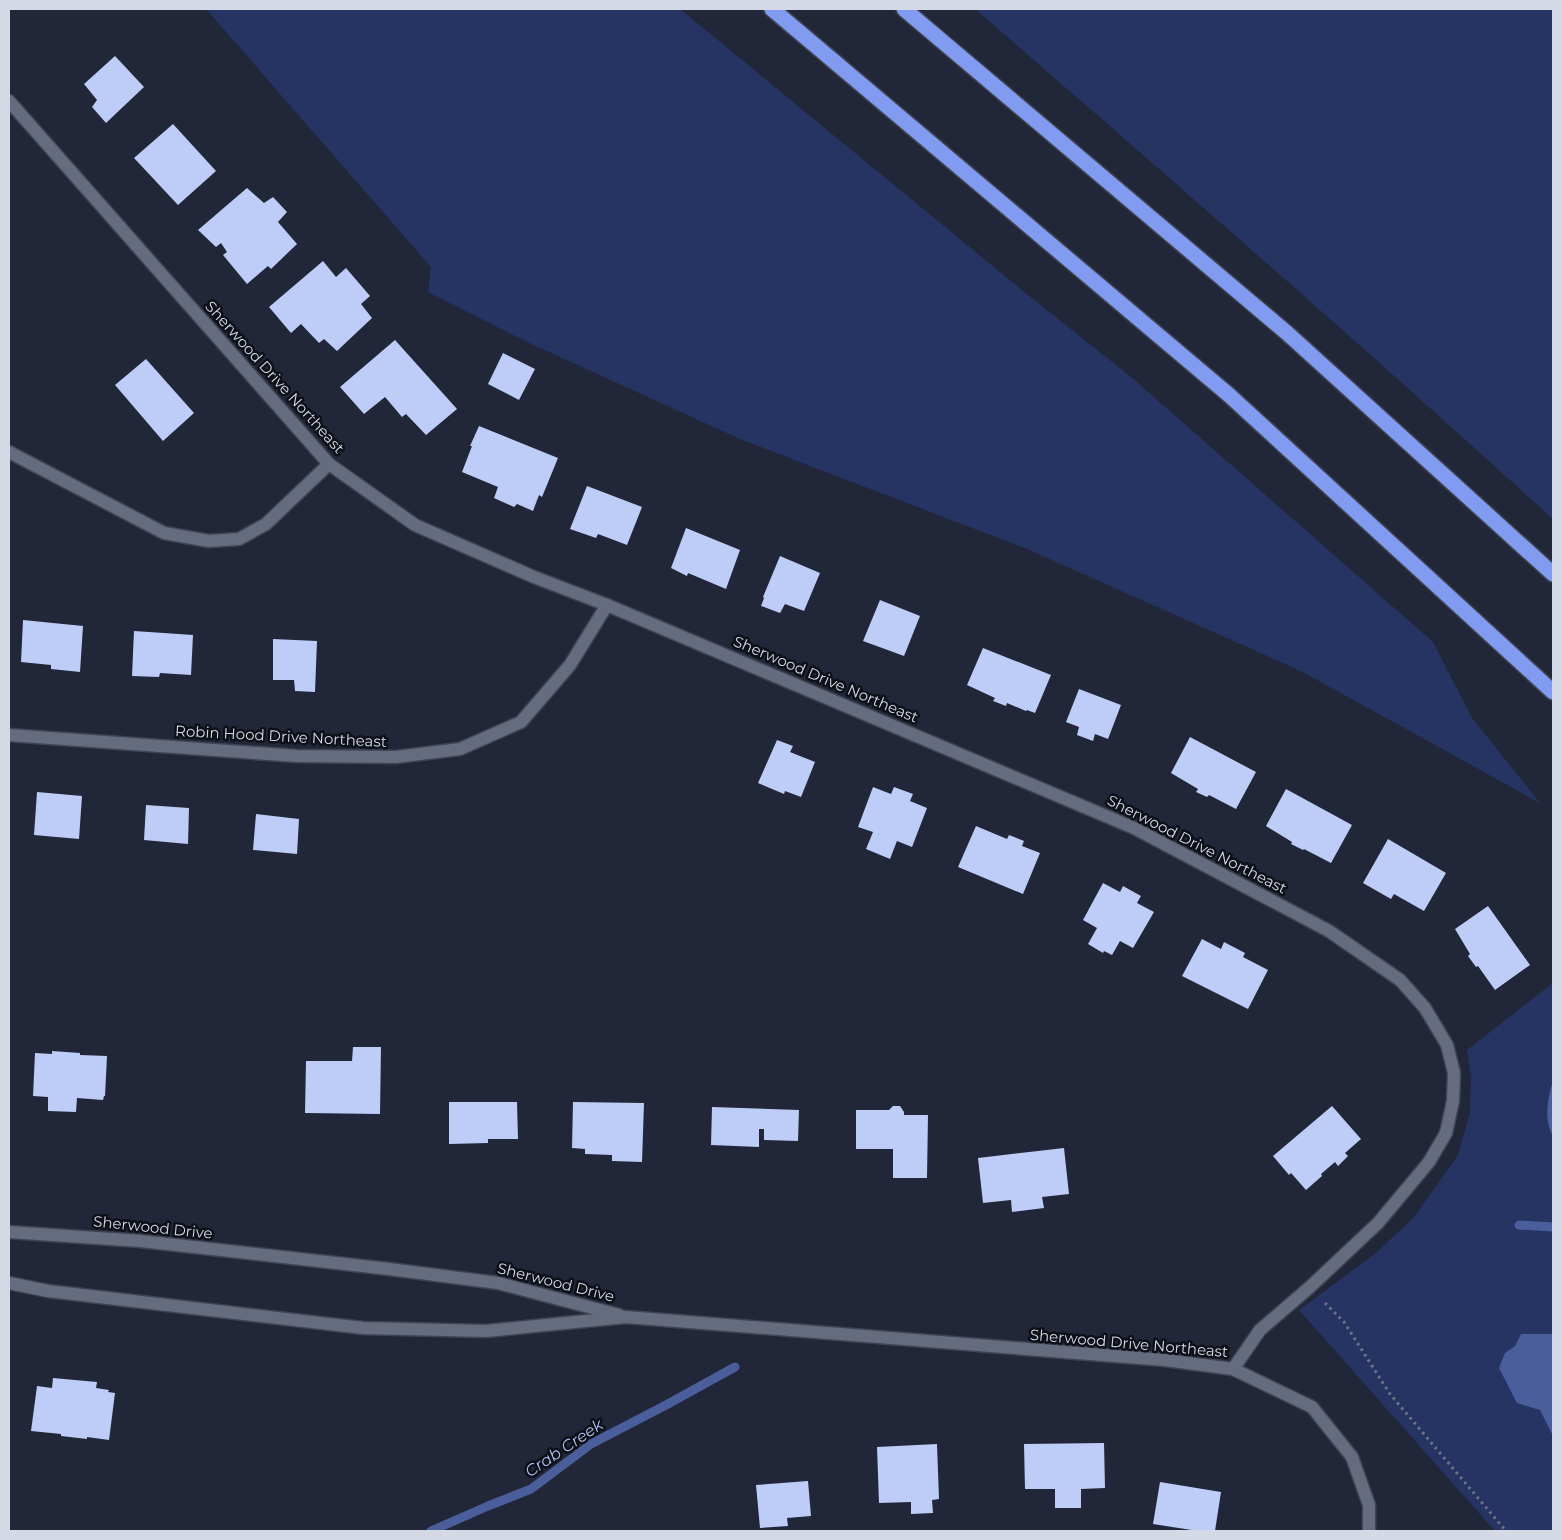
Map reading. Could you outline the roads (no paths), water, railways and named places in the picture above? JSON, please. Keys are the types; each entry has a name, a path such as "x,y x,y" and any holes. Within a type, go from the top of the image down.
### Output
{"highway":[{"path":"772,9 1229,395 1553,692"},
{"path":"904,9 1287,333 1553,574"}],"street":[{"name":"Sherwood Drive Northeast","path":"9,101 329,464 415,525 534,577 607,605 1134,828 1329,931 1400,980 1425,1008 1446,1045 1454,1073 1453,1101 1446,1132 1429,1162 1378,1223 1260,1330 1233,1369 1155,1359 626,1317"},
{"path":"9,452 164,533 209,541 239,539 266,524 329,464"},
{"name":"Robin Hood Drive Northeast","path":"9,735 297,756 396,758 460,748 521,722 570,665 607,605"},
{"name":"Sherwood Drive","path":"9,1232 140,1241 498,1283 626,1317"},
{"name":"Sherwood Drive","path":"9,1283 57,1292 363,1328 486,1331 626,1317"},
{"path":"1233,1369 1312,1407 1352,1458 1369,1505 1369,1531"}],"waterway":[{"name":"Crab Creek","path":"1519,1225 1553,1227"},
{"name":"Crab Creek","path":"431,1531 531,1489 591,1444 735,1367"}]}
